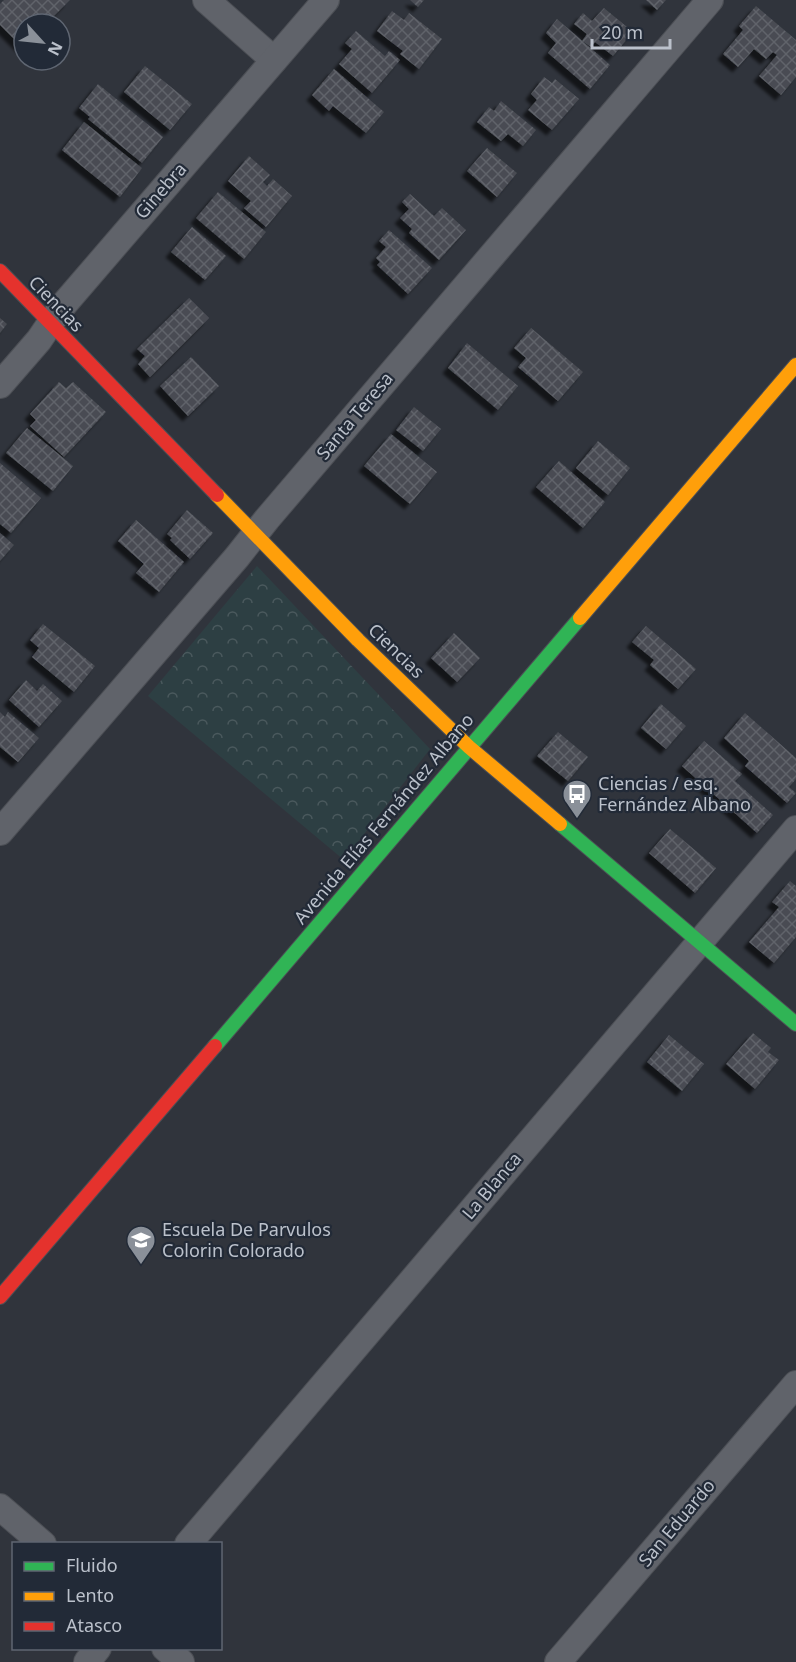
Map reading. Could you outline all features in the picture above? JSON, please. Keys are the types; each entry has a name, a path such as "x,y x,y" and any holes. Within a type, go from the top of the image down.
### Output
{"street":[{"path":"206,0 274,60"},
{"name":"Ginebra","path":"0,385 39,340 64,305 326,0"},
{"name":"Santa Teresa","path":"0,832 710,0"},
{"name":"Ciencias","path":"0,271 358,640 469,747 796,1024"},
{"name":"Avenida Elías Fernández Albano","path":"0,1297 796,365"},
{"name":"La Blanca","path":"190,1542 796,829"},
{"name":"San Eduardo","path":"558,1662 796,1384"},
{"path":"0,1507 41,1542"},
{"path":"87,1662 96,1650"},
{"path":"167,1650 181,1662"}],"green space":[{"path":"257,566 430,749 344,860 148,696"}],"building":[{"path":"4,0 70,0 58,12 12,12 12,37 0,25 0,4"},
{"path":"410,0 424,0 418,7"},
{"path":"646,0 666,0 657,10"},
{"path":"756,6 796,40 796,77 781,95 759,76 777,55 773,52 766,59 754,49 738,67 723,54 743,30 739,26"},
{"path":"604,8 633,32 613,56 595,42 591,47 582,41 587,34 574,24 583,13 592,21"},
{"path":"392,11 404,20 409,13 442,39 419,69 400,54 403,51 377,31"},
{"path":"557,19 610,65 590,89 548,53 556,43 546,33"},
{"path":"356,31 385,56 389,51 400,60 372,93 339,64 352,49 345,43"},
{"path":"145,66 192,104 170,130 124,92"},
{"path":"334,69 384,112 366,133 333,106 329,111 312,95"},
{"path":"544,77 552,83 555,79 579,99 552,130 528,110 537,100 531,94"},
{"path":"98,84 163,137 142,163 88,119 90,117 79,108"},
{"path":"501,101 536,130 523,146 508,134 501,141 477,122 489,107 494,111"},
{"path":"84,122 142,168 120,197 62,150"},
{"path":"487,148 517,173 497,197 467,171"},
{"path":"249,156 270,175 263,182 267,186 273,179 292,196 266,227 244,208 251,201 228,181"},
{"path":"218,192 266,232 244,259 196,218"},
{"path":"410,194 434,216 442,208 466,230 439,260 409,233 412,229 400,218 409,209 402,202"},
{"path":"192,227 226,256 205,280 171,252"},
{"path":"389,230 432,268 408,294 377,265 380,262 376,258 386,247 379,241"},
{"path":"189,298 209,318 150,377 138,364 145,356 137,349"},
{"path":"0,318 7,324 0,333"},
{"path":"531,328 583,372 558,401 518,367 526,358 514,348"},
{"path":"467,343 518,386 498,410 448,368"},
{"path":"191,357 219,386 188,416 160,386"},
{"path":"59,382 66,388 73,382 106,412 64,457 30,426 36,420 30,414"},
{"path":"414,407 441,429 423,451 396,430"},
{"path":"27,428 73,466 53,491 6,453"},
{"path":"391,434 437,472 410,504 364,466"},
{"path":"598,441 630,468 608,495 576,468"},
{"path":"559,461 605,502 583,528 536,487"},
{"path":"0,463 41,498 11,533 0,524"},
{"path":"187,510 213,533 190,559 170,540 172,538 167,534"},
{"path":"136,520 184,562 159,592 136,573 144,564 118,541"},
{"path":"0,533 14,545 0,561"},
{"path":"43,624 95,666 74,692 32,657 39,648 30,640"},
{"path":"646,626 696,669 678,689 650,665 654,660 632,642"},
{"path":"454,633 480,658 457,682 431,658"},
{"path":"26,680 37,691 43,684 62,701 39,727 9,700"},
{"path":"661,704 686,726 666,749 641,728"},
{"path":"0,712 5,717 8,712 39,738 18,762 0,747"},
{"path":"745,713 796,758 796,779 789,787 796,793 787,803 745,766 749,761 724,738"},
{"path":"558,732 588,757 568,781 537,756"},
{"path":"704,741 742,774 735,781 773,815 757,833 682,766"},
{"path":"670,829 716,868 695,893 649,853"},
{"path":"790,881 796,886 796,937 774,963 749,942 779,907 772,902"},
{"path":"753,1033 771,1048 768,1052 779,1060 755,1089 726,1064"},
{"path":"669,1035 704,1064 682,1091 647,1062"}],"traffic: fast":[{"path":"215,1046 580,618"},
{"path":"560,824 796,1024"}],"traffic: slow":[{"path":"580,618 796,365"},
{"path":"217,495 358,640 469,747 560,824"}],"traffic: jam":[{"path":"0,271 217,495"},
{"path":"0,1297 215,1046"}],"place":[{"name":"Ciencias / esq. Fernández Albano","path":"577,820"},
{"name":"Escuela De Parvulos Colorin Colorado","path":"141,1266"}]}
